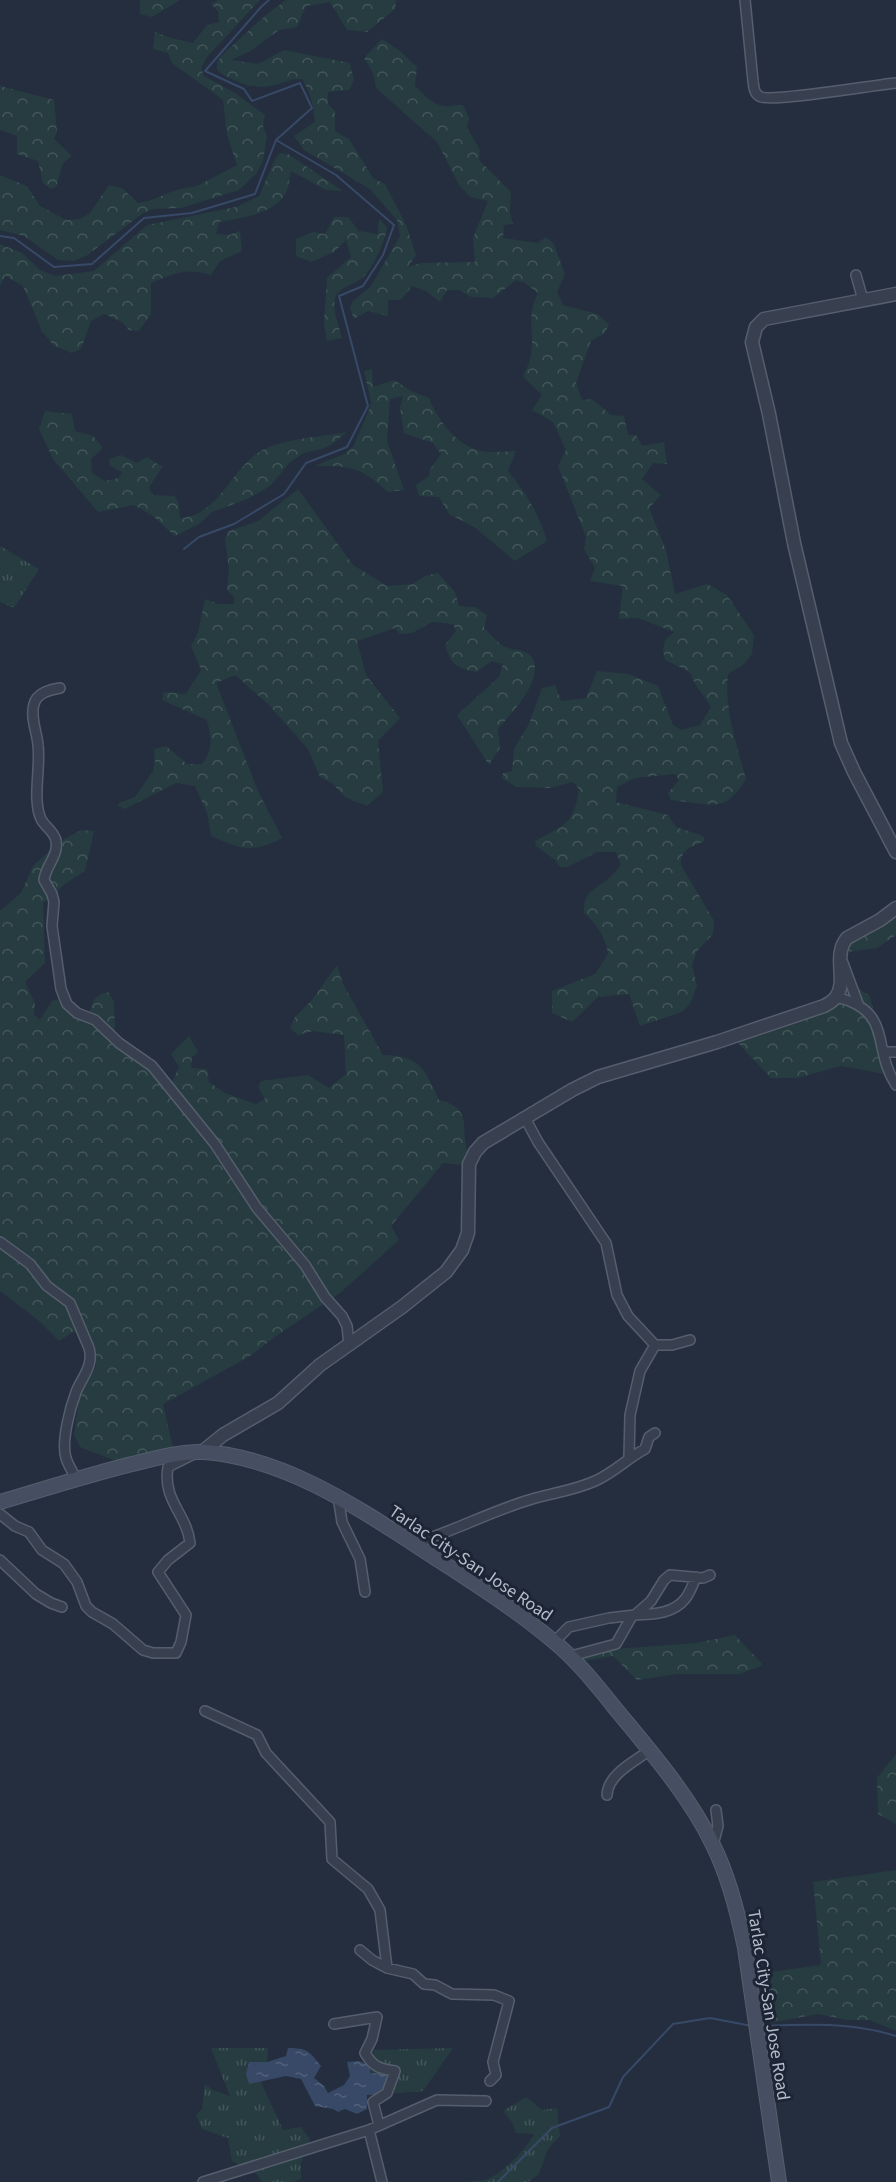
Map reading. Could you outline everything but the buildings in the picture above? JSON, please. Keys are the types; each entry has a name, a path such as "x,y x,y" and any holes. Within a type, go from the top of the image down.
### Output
{"main road":[{"name":"Tarlac City-San Jose Road","path":"0,1502 144,1461 200,1452 227,1455 264,1465 338,1497 486,1591 571,1656 650,1750 714,1845 726,1874 741,1927 779,2182"}],"street":[{"path":"745,0 753,81 755,93 759,96 764,98 791,96 896,83"},
{"path":"856,275 863,300"},
{"path":"896,294 764,319 756,327 752,342 769,414 794,543 841,743 896,852"},
{"path":"60,688 38,696 34,703 33,713 39,746 40,817 56,839 56,849 44,880 54,902 52,926 64,999 72,1009 95,1020 119,1043 147,1062 172,1090 215,1144 267,1221 342,1316 347,1326 349,1345"},
{"path":"0,1514 15,1526 29,1532 42,1550 64,1564 77,1582 86,1606 92,1612 113,1624 143,1650 153,1653 176,1653 181,1642 186,1615 158,1572 168,1560 190,1543 189,1530 173,1504 166,1479 168,1467 200,1452 223,1435 278,1403 313,1370 432,1285 458,1258 466,1242 469,1226 471,1158 483,1143 572,1089 598,1077 709,1045 825,1006 836,997 840,984 841,946 846,938 880,920 896,908"},
{"path":"840,954 859,1006"},
{"path":"836,997 849,1000 875,1018 890,1075 896,1086"},
{"path":"883,1052 896,1052"},
{"path":"525,1118 538,1142 606,1243 617,1295 628,1316 655,1345 672,1345 690,1340"},
{"path":"0,1242 30,1264 47,1286 70,1303 91,1355 90,1365 76,1391 65,1440 66,1456 76,1479"},
{"path":"628,1457 630,1415 640,1371 655,1345"},
{"path":"412,1544 437,1537 528,1500 572,1491 598,1480 628,1457 645,1449 649,1437 655,1433"},
{"path":"338,1497 342,1522 360,1558 365,1592"},
{"path":"0,1560 36,1594 62,1607"},
{"path":"571,1656 616,1644 634,1616 651,1601 664,1580 670,1575 696,1577 710,1575"},
{"path":"554,1642 565,1629 573,1626 609,1618 658,1614 678,1606 687,1597 696,1577"},
{"path":"205,1711 257,1735 266,1753 330,1822 332,1859 368,1889 380,1910 387,1968"},
{"path":"607,1795 608,1785 613,1778 650,1750"},
{"path":"714,1845 718,1827 716,1810"},
{"path":"360,1950 387,1968 413,1974 424,1984 435,1985 452,1994 494,1995 509,2001 493,2062 496,2075 490,2081"},
{"path":"334,2024 377,2017 372,2039 365,2053 377,2068 394,2071 387,2093 373,2102 379,2126"},
{"path":"203,2182 369,2130 437,2100 486,2101"},
{"path":"369,2130 382,2182"}],"green space":[{"path":"140,0 180,0 152,17 140,14"},
{"path":"218,0 260,0 207,57 201,68 204,76 235,93 265,115 263,126 267,136 263,161 256,174 239,190 181,208 153,209 142,214 86,256 73,261 58,260 24,236 0,230 0,175 27,186 40,206 66,220 80,219 90,213 109,185 122,188 138,203 176,190 197,186 237,165 227,135 223,100 172,63 168,53 153,49 155,32 193,43 207,25 219,22 218,11 211,4"},
{"path":"286,0 396,0 395,9 367,32 347,30 330,2 306,6 297,27 279,30 252,50 231,60 258,64 284,50 350,63 354,80 349,90 328,92 328,104 335,111 335,131 349,139 373,178 385,184 406,225 416,255 408,267 421,263 475,262 473,238 488,201 471,197 459,185 437,142 376,88 373,73 364,58 382,39 400,51 417,67 415,86 428,98 444,106 463,105 469,118 467,128 480,150 479,160 511,192 510,212 513,224 504,225 503,238 538,243 546,237 554,244 565,274 557,292 563,305 597,314 609,324 605,333 591,341 576,383 582,400 592,399 611,415 624,416 628,435 636,435 642,446 664,442 667,464 653,463 642,479 661,495 649,508 666,550 675,594 707,584 727,595 754,635 752,654 745,663 728,674 730,714 746,779 736,793 727,801 718,804 671,800 668,793 679,780 675,774 635,778 617,787 616,802 668,815 676,827 703,836 705,841 688,849 682,855 681,860 681,865 714,921 713,934 697,951 692,965 697,985 690,1004 682,1012 640,1026 629,994 598,997 572,1022 552,1013 552,991 595,974 608,954 600,932 584,913 584,906 590,892 610,877 621,864 616,852 597,852 567,867 560,867 555,860 536,846 535,841 560,827 571,817 579,789 573,782 550,788 516,787 502,778 503,773 512,771 514,749 529,724 542,688 555,685 561,701 586,698 597,671 629,674 658,686 673,725 681,730 700,725 711,707 690,672 665,660 663,650 665,640 674,632 638,618 619,619 623,586 590,581 595,568 584,549 586,537 558,466 566,450 553,422 532,410 542,395 523,377 532,350 531,319 538,293 525,283 516,280 493,298 471,297 459,290 447,290 440,302 426,291 412,286 401,300 388,300 388,316 368,311 354,319 350,308 353,301 371,286 400,236 397,220 370,189 304,150 294,136 315,122 310,94 302,79 264,87 235,81 217,70 217,63 221,56"},
{"path":"0,86 54,100 57,132 54,139 72,156 63,163 56,187 51,189 43,183 38,161 17,154 17,136 0,130"},
{"path":"280,153 288,154 343,191 326,190 291,171 287,190 276,205 238,219 219,222 216,234 229,235 240,231 242,251 220,261 211,275 187,272 173,274 151,283 151,314 139,331 129,330 122,322 104,314 91,321 81,349 72,353 54,346 42,331 23,286 5,276 0,286 0,244 22,253 40,270 55,276 94,271 147,225 236,207 259,196 276,157"},
{"path":"334,217 348,217 359,231 378,234 379,219 387,227 382,246 367,273 341,290 336,296 335,311 342,338 327,341 324,323 327,278 351,257 346,240 334,252 311,262 296,256 296,239 313,232 325,234"},
{"path":"372,369 373,387 394,380 411,391 429,398 443,423 464,444 486,452 516,451 508,471 531,504 547,541 515,561 474,527 449,514 439,497 419,496 416,485 429,476 430,469 441,454 433,443 404,433 400,408 403,396 390,399 387,441 404,490 388,492 370,477 355,470 315,466 344,454 353,447 371,402 364,371"},
{"path":"45,411 72,414 75,431 93,436 103,448 91,459 92,473 105,481 119,478 122,472 110,466 109,459 121,455 137,463 147,457 162,467 149,488 153,495 175,496 179,505 180,518 194,515 206,508 245,464 256,454 269,447 347,432 331,445 304,453 290,462 271,485 262,491 212,512 199,524 175,536 153,516 134,505 98,512 53,459 39,429"},
{"path":"298,489 353,565 387,586 413,584 425,576 438,573 455,592 459,606 475,607 487,615 484,628 499,643 505,647 526,652 531,656 535,665 531,685 498,729 500,748 489,765 457,715 499,677 503,664 492,661 476,672 459,667 452,661 445,645 456,631 453,624 432,622 412,633 400,634 395,628 357,641 366,675 400,718 378,741 383,792 367,806 345,797 332,783 320,777 308,749 268,704 235,675 216,683 258,791 282,838 262,846 246,848 211,836 207,813 195,786 176,783 125,809 118,806 119,803 135,797 153,771 154,749 166,746 187,764 202,764 206,758 210,743 207,720 162,700 164,692 186,694 201,670 191,646 198,633 205,599 218,604 234,604 234,597 227,590 229,570 225,539 229,531 258,521"},
{"path":"0,546 39,569 14,608 0,602"},
{"path":"81,830 94,831 85,871 43,903 45,963 25,982 35,1003 34,1015 40,1020 52,1001 65,997 90,1015 94,999 108,992 114,1002 115,1033 151,1058 172,1082 179,1067 171,1054 189,1036 198,1052 192,1057 191,1068 207,1069 209,1082 225,1093 256,1104 265,1099 258,1087 261,1081 308,1075 329,1088 346,1074 344,1035 313,1031 298,1035 290,1028 295,1017 311,1001 337,965 343,984 383,1055 413,1061 429,1079 439,1100 450,1104 462,1114 469,1154 465,1165 443,1163 391,1226 399,1240 340,1293 250,1356 163,1404 173,1448 116,1461 80,1447 74,1435 79,1399 96,1366 96,1351 87,1335 73,1332 59,1341 38,1320 0,1291 0,911 21,893 33,866 59,842"},
{"path":"896,912 896,935 877,948 848,952 853,941"},
{"path":"845,982 869,995 885,1074 841,1066 797,1078 771,1078 737,1042 793,1025 834,1006 842,996"},
{"path":"735,1635 763,1665 740,1674 678,1674 637,1680 613,1656 584,1661 575,1652 696,1643"},
{"path":"896,1754 896,1824 878,1814 877,1778"},
{"path":"896,1870 896,2031 870,2020 848,2020 818,2014 770,2023 764,1973 821,1965 813,1882"},
{"path":"211,2048 268,2048 267,2062 249,2062 246,2074 249,2083 261,2082 283,2130 301,2127 310,2139 301,2162 301,2179 293,2182 262,2182 257,2174 232,2161 228,2138 202,2129 196,2115 202,2109 205,2084 213,2090 230,2096"},
{"path":"453,2048 423,2091 378,2095 391,2074 370,2073 374,2050"},
{"path":"526,2097 542,2110 557,2108 560,2136 548,2149 539,2174 528,2182 468,2182 486,2180 500,2172 514,2160 531,2139 534,2134 516,2133 512,2122 503,2111"}],"water":[{"path":"288,2048 308,2051 314,2057 321,2066 314,2078 324,2086 328,2093 344,2085 350,2076 347,2062 359,2061 370,2066 370,2073 391,2074 388,2086 378,2095 367,2095 367,2109 357,2114 345,2109 338,2112 315,2106 301,2079 286,2076 249,2084 246,2074 249,2062 267,2062 286,2056"}],"waterway":[{"path":"0,236 14,238 54,267 92,264 144,218 192,213 255,194 276,140 312,108 300,83 252,101 244,89 205,71 269,0"},
{"path":"184,549 199,537 234,524 284,494 306,463 347,447 368,406 339,296 363,286 383,255 394,225 336,175 276,140"},
{"path":"498,2182 552,2128 609,2107 623,2077 673,2024 710,2018 752,2026"},
{"path":"761,2026 846,2026 896,2036"}]}
